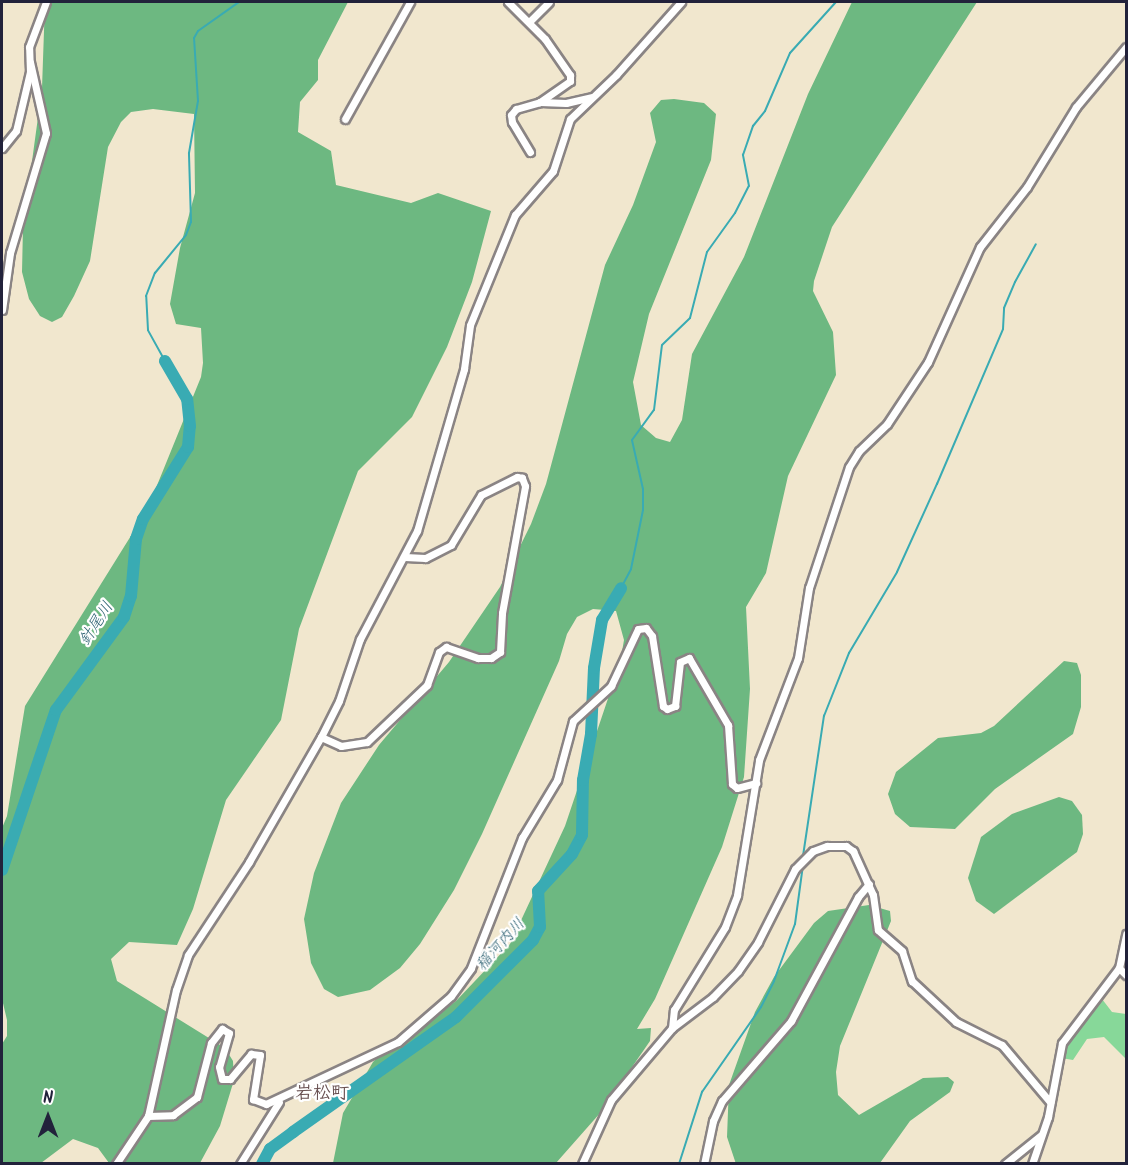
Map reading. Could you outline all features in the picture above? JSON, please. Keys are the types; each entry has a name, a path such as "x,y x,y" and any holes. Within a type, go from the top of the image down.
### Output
{"street":[{"path":"2,310 10,253 46,133 30,62 29,47 46,2"},
{"path":"345,119 410,2"},
{"path":"508,2 529,22 570,75 570,81 540,102"},
{"path":"529,22 549,2"},
{"path":"116,1164 148,1116 176,990 188,955 249,862 321,737 339,701 360,639 417,531 464,369 470,325 515,215 524,201 544,185 553,171 570,118 593,97 681,2"},
{"path":"672,1028 674,1010 725,927 736,895 759,760 798,658 809,588 849,467 859,451 887,424 928,362 980,247 1045,161 1076,107 1126,47"},
{"path":"2,148 16,131 30,62"},
{"path":"530,152 511,116 516,109 540,102 566,103 593,97"},
{"path":"321,737 341,746 367,742 420,694 427,685 439,652 446,647 478,658 491,658 500,652 502,613 525,486 522,478 517,477 481,495 451,545 425,558 405,557"},
{"path":"148,1116 173,1114 197,1097 211,1043 222,1029 229,1033 219,1067 222,1079 230,1079 255,1053 260,1055 254,1099 267,1104 398,1042 465,979 522,838 557,780 576,717 602,698 611,686 634,632 646,628 652,636 663,706 667,709 675,706 680,662 690,658 728,725 732,784 737,788 756,783"},
{"path":"582,1164 603,1111 672,1028 713,997 738,971 758,942 795,869 813,851 846,846 853,851 869,884 878,930 902,951 912,981 956,1023 1002,1045 1050,1102"},
{"path":"704,1164 713,1121 722,1101 791,1021 858,897 869,884"},
{"path":"1032,1164 1042,1135 1062,1043 1119,968 1126,934"},
{"path":"1119,968 1126,975"},
{"path":"240,1164 266,1125 272,1107 283,1098"},
{"path":"1005,1164 1042,1135"}],"green space":[{"path":"45,2 348,2 318,60 318,80 300,102 298,132 331,151 336,185 411,203 438,193 491,211 472,282 447,347 412,417 358,471 299,629 281,720 226,800 193,909 177,945 129,942 111,959 117,981 225,1048 233,1061 234,1080 220,1126 200,1163 109,1163 98,1148 73,1139 41,1163 2,1163 2,1044 7,1036 7,1020 2,999 2,828 7,816 25,706 147,510 201,377 203,363 201,328 176,324 170,304 180,248 195,193 194,114 153,109 131,112 121,122 108,147 90,261 74,296 62,317 52,322 40,316 29,299 22,272 23,227 42,88"},
{"path":"852,2 977,2 832,227 814,281 813,291 833,332 836,375 788,476 766,573 746,607 750,689 744,777 722,847 655,999 637,1029 651,1028 650,1041 601,1112 556,1163 333,1163 343,1113 373,1062 398,1037 429,1021 456,1001 510,944 565,826 620,663 624,640 616,611 593,609 577,617 567,634 559,661 482,834 454,890 420,944 400,968 370,990 338,997 324,989 311,963 304,919 314,873 341,803 379,745 449,662 500,587 531,524 546,484 605,265 633,205 656,142 650,113 661,100 674,99 704,103 716,114 711,160 649,314 633,382 641,425 656,438 670,442 682,420 692,354 744,257 808,94"},
{"path":"1064,661 1077,663 1081,675 1081,707 1073,734 995,789 955,829 910,827 895,814 888,794 896,772 938,738 981,733 994,726"},
{"path":"1059,797 1072,801 1082,815 1083,834 1077,852 994,914 976,901 968,878 981,837 1012,814"},
{"path":"869,905 890,911 891,921 840,1046 836,1072 838,1095 859,1115 923,1078 948,1077 954,1082 950,1092 910,1121 880,1163 736,1164 727,1137 729,1085 755,1012 774,977 814,923 828,911"},
{"path":"1102,999 1112,1012 1126,1014 1126,1059 1104,1037 1087,1039 1073,1060 1061,1058 1071,1034"}],"waterway":[{"path":"165,361 148,330 146,296 155,273 186,235 191,222 189,153 198,101 194,38 198,31 239,2"},
{"path":"621,588 631,569 643,510 643,489 632,440 654,410 662,345 690,318 707,252 735,213 749,186 743,155 753,126 765,111 790,53 836,2"},
{"path":"803,856 824,716 849,653 897,572 937,484 1003,329 1004,308 1036,244"},
{"name":"針尾川","path":"2,870 56,710 124,617 131,596 136,539 143,519 188,447 190,426 187,399 165,361"},
{"name":"稲河内川","path":"262,1164 270,1149 456,1017 533,940 540,927 538,891 572,854 582,835 583,780 591,734 594,668 602,620 621,588"},
{"path":"679,1164 702,1092 761,1007 774,981 795,924 803,865"}],"district":[{"name":"岩松町","path":"322,1094"}]}
